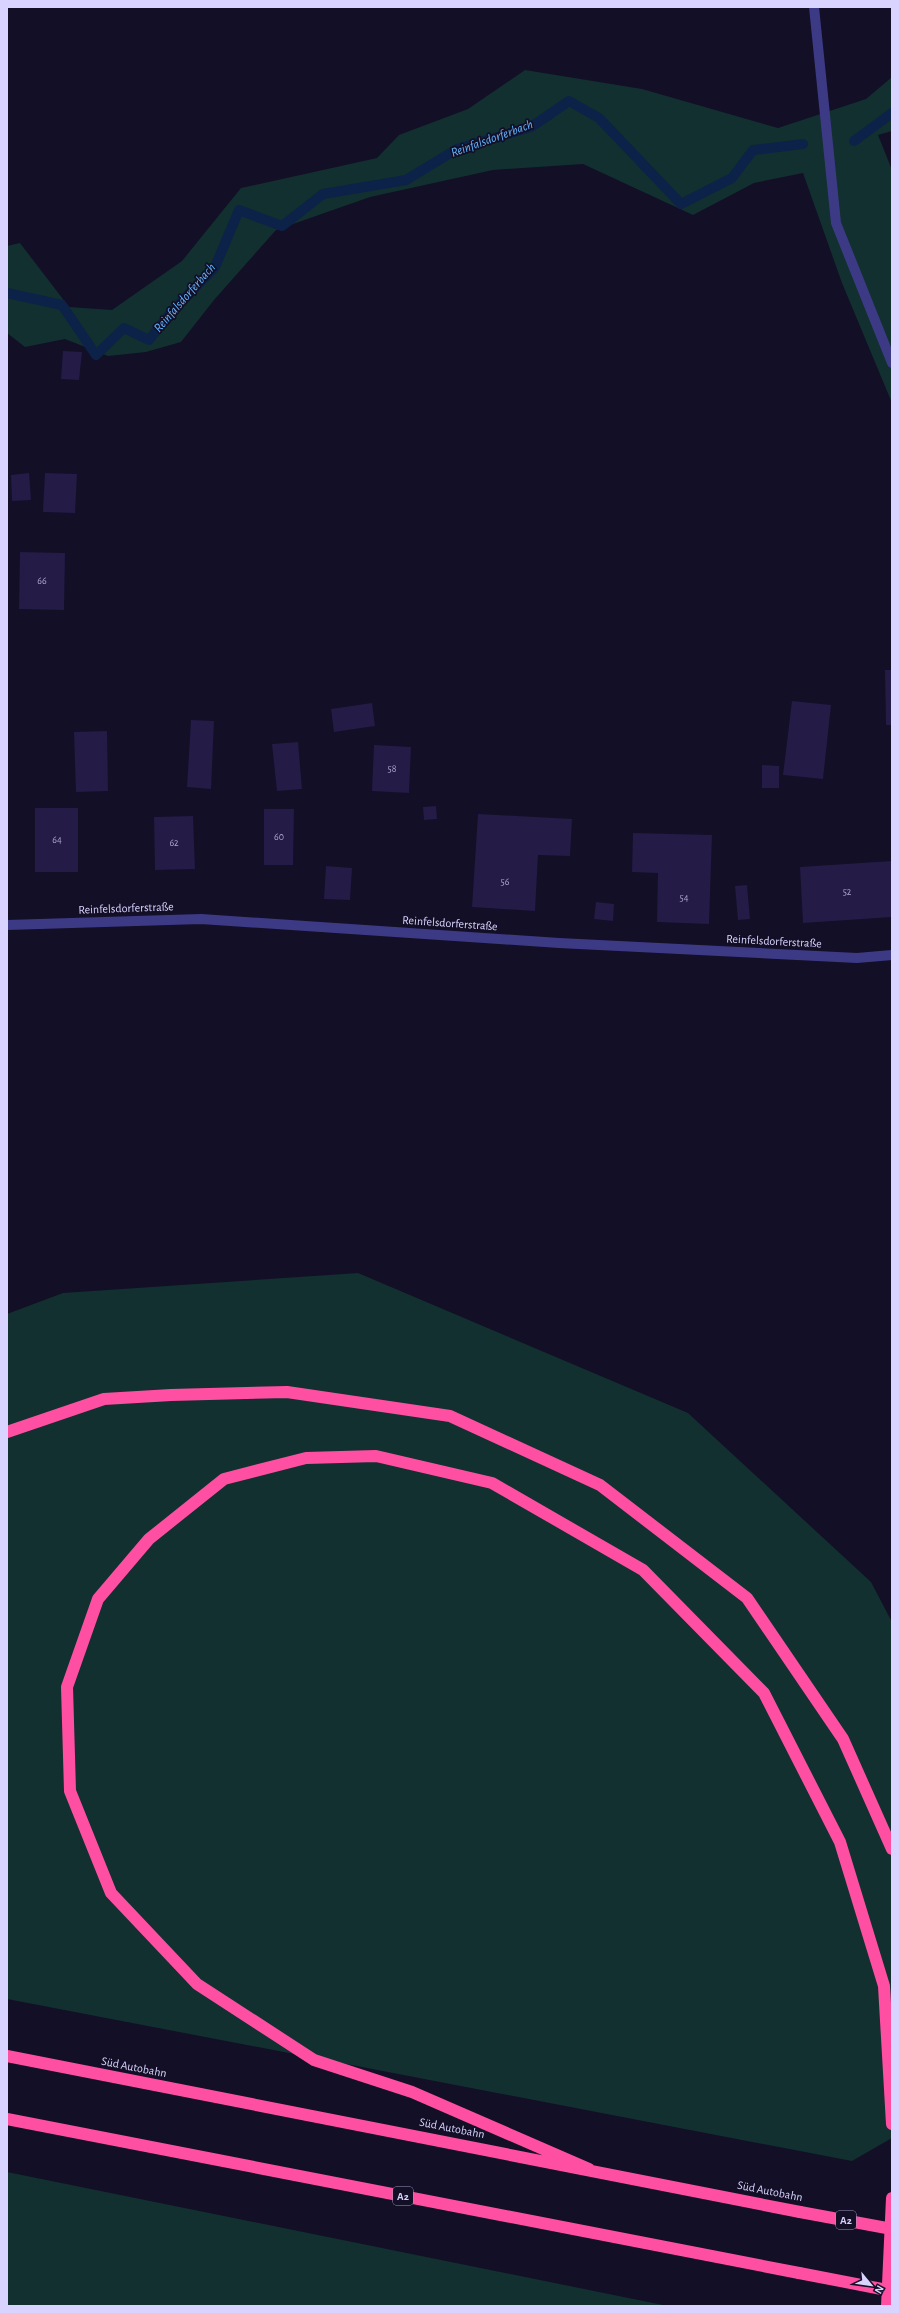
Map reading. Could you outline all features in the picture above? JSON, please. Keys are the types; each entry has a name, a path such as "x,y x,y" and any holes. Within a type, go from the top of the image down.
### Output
{"highway":[{"path":"7,1432 104,1400 171,1395 287,1392 450,1416 600,1485 747,1598 843,1739 892,1849"},
{"path":"589,2169 412,2092 314,2060 197,1984 111,1893 70,1791 67,1687 98,1599 149,1539 224,1480 306,1458 376,1456 492,1483 644,1570 764,1693 840,1842 884,1986 892,2124"},
{"name":"Süd Autobahn","path":"7,2056 892,2229"},
{"name":"A2","path":"7,2119 892,2291"},
{"path":"887,2306 892,2198"}],"street":[{"path":"814,7 836,223 892,363"},
{"name":"Reinfelsdorferstraße","path":"7,925 201,919 559,943 857,958 892,955"}],"green space":[{"path":"525,70 642,89 778,128 866,99 892,77 892,131 878,135 892,170 892,403 842,283 803,173 754,183 693,215 583,164 493,170 370,197 276,230 214,300 181,342 146,352 108,356 65,339 25,347 7,333 7,246 20,243 69,307 112,310 182,261 241,188 377,158 399,135 468,109"},
{"path":"358,1273 688,1413 871,1582 892,1622 892,2138 852,2161 7,1999 7,1314 63,1293"},
{"path":"7,2172 668,2306 7,2306"}],"building":[{"path":"63,351 82,352 79,380 61,379"},
{"path":"29,473 31,500 12,501 11,475"},
{"path":"45,473 77,474 75,513 43,512"},
{"path":"20,552 65,553 64,610 19,609"},
{"path":"885,670 892,670 892,725 886,725"},
{"path":"792,701 831,705 823,779 783,775"},
{"path":"372,703 375,726 334,732 331,709"},
{"path":"191,720 214,721 211,789 187,787"},
{"path":"107,731 108,791 76,792 74,732"},
{"path":"298,742 302,789 277,791 272,744"},
{"path":"374,745 411,747 409,793 372,791"},
{"path":"762,765 779,766 779,788 762,788"},
{"path":"436,806 437,819 424,820 423,807"},
{"path":"35,808 78,808 78,872 35,872"},
{"path":"264,809 294,809 293,865 264,865"},
{"path":"478,814 572,819 570,856 538,855 535,911 472,907"},
{"path":"193,816 195,869 155,870 154,817"},
{"path":"633,833 712,835 709,924 657,922 658,873 632,872"},
{"path":"892,861 892,917 803,923 800,867"},
{"path":"326,866 352,868 350,900 324,899"},
{"path":"747,885 750,919 738,920 735,886"},
{"path":"596,902 614,904 613,921 594,919"}],"waterway":[{"name":"Reinfalsdorferbach","path":"7,293 62,305 96,355 124,328 149,340 172,311 215,267 239,210 282,226 323,194 406,180 457,149 531,127 569,101 599,118 681,204 732,178 753,150 803,144"},
{"name":"Reinfalsdorferbach","path":"854,141 892,113"}]}
